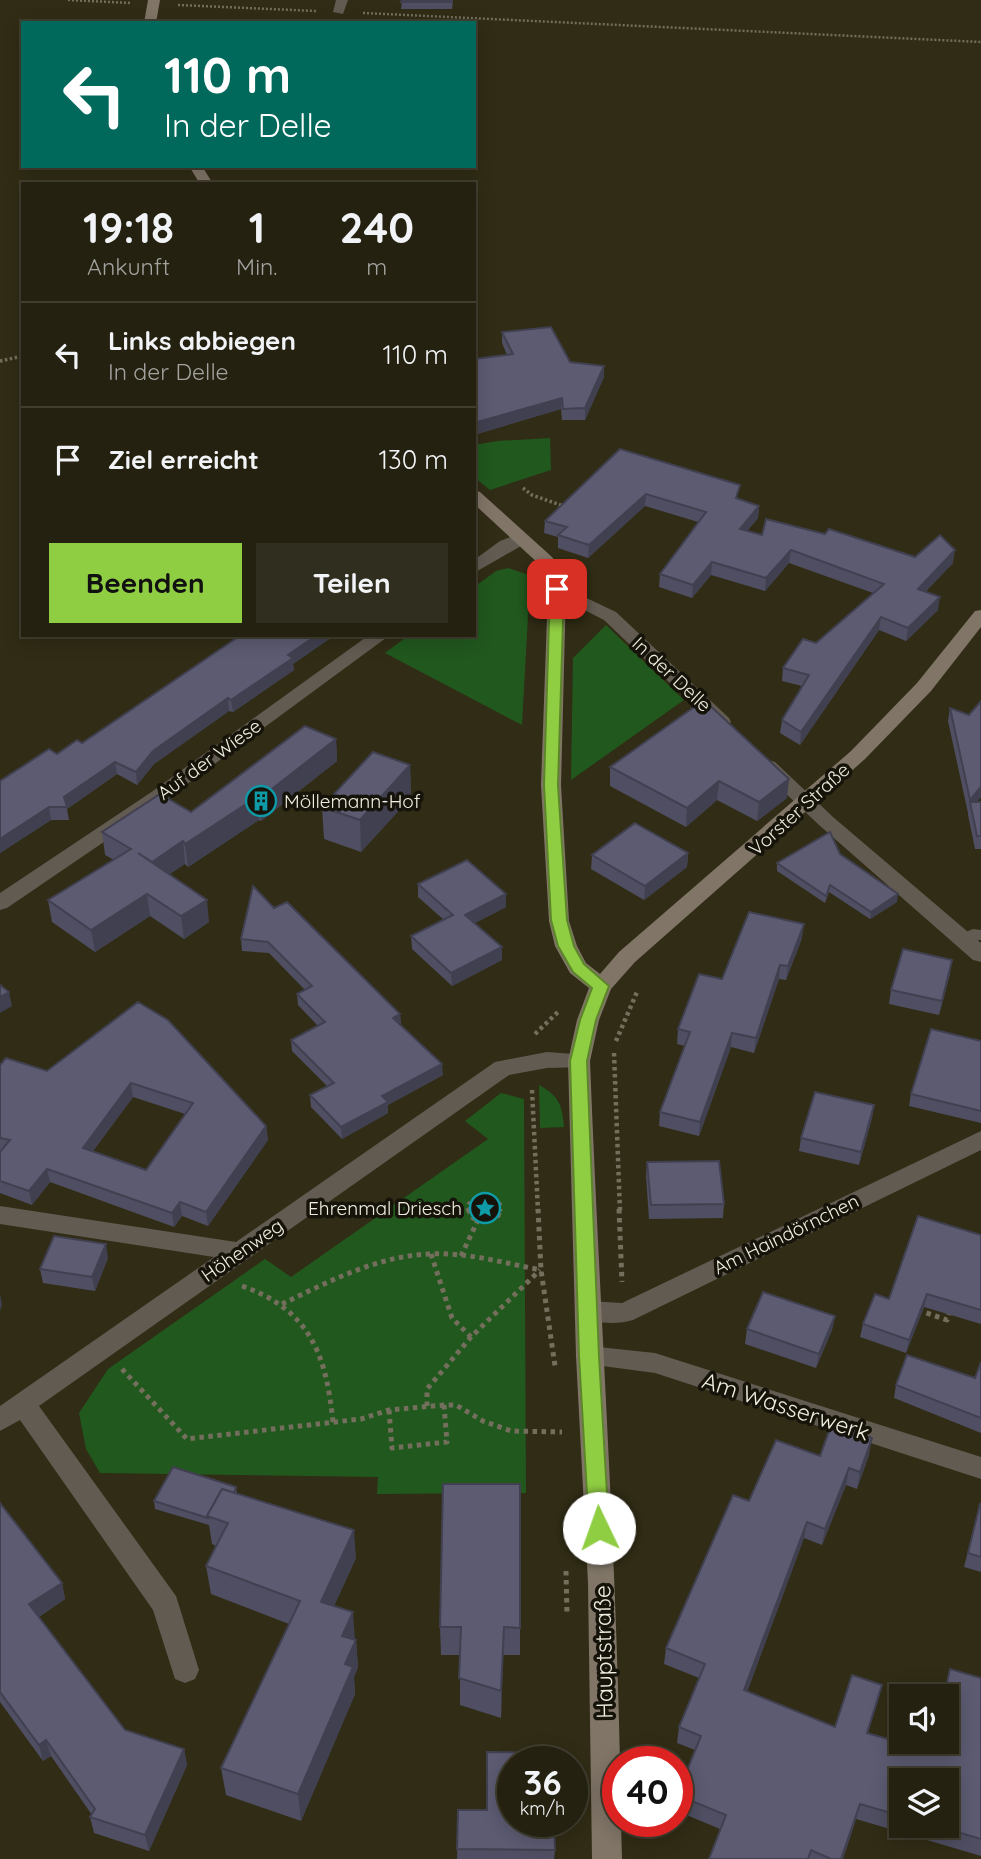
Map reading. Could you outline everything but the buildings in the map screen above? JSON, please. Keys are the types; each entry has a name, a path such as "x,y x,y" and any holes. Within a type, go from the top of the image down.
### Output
{"street":[{"path":"150,21 154,2"},
{"path":"476,497 550,566 557,589 551,785 559,920 566,946 578,968 601,986"},
{"path":"476,567 506,545 522,538"},
{"name":"In der Delle","path":"557,589 610,616 732,732"},
{"name":"Vorster Straße","path":"601,986 626,957 858,755 924,687 981,615"},
{"name":"Auf der Wiese","path":"0,903 157,797 378,637"},
{"path":"751,749 806,802 971,937 981,956"},
{"name":"Hauptstraße","path":"601,986 588,1020 579,1061 587,1311 602,1583 607,1859"},
{"name":"Höhenweg","path":"0,1420 503,1068 531,1062 579,1061"},
{"name":"Am Haindörnchen","path":"587,1311 624,1313 981,1140"},
{"path":"0,1215 240,1252"},
{"name":"Am Wasserwerk","path":"589,1356 655,1363 981,1468"},
{"path":"23,1404 166,1605 185,1670"}],"path":[{"path":"68,0 139,3"},
{"path":"154,2 340,6 981,42"},
{"path":"0,361 21,356"},
{"path":"523,488 531,495 571,508"},
{"path":"624,1313 613,1062 615,1045 632,999 639,989"},
{"path":"557,1375 541,1270 528,1045 541,1027 560,1010 563,1001"},
{"path":"484,1195 499,1201 501,1211 498,1216 490,1220 478,1220 468,1212 471,1200 484,1195"},
{"path":"461,1256 478,1220"},
{"path":"282,1304 385,1262 430,1254 461,1256 541,1270"},
{"path":"430,1254 452,1318 471,1337"},
{"path":"427,1406 427,1388 471,1337 541,1270"},
{"path":"208,1274 264,1294 282,1304 301,1322 311,1340 328,1388 333,1422"},
{"path":"909,1307 947,1320 948,1314"},
{"path":"101,1349 187,1439 361,1419 389,1410 444,1405 456,1405 483,1421 511,1431 562,1432"},
{"path":"389,1410 392,1448 447,1442 444,1405"},
{"path":"562,1446 562,1418 594,1419"},
{"path":"566,1570 567,1625"}],"green space":[{"path":"550,438 551,470 490,490 476,479 476,445"},
{"path":"508,568 526,574 530,580 522,725 385,653 406,637 476,637 476,586 496,571"},
{"path":"606,625 684,700 571,780 573,658"},
{"path":"539,1085 558,1102 564,1127 540,1128"},
{"path":"501,1093 524,1099 526,1493 377,1494 378,1477 100,1473 86,1449 79,1413 108,1369 265,1259 291,1277 488,1139 465,1121"}],"place":[{"name":"Möllemann-Hof","path":"261,801"},
{"name":"Ehrenmal Driesch","path":"485,1208"}],"route":[{"path":"557,589 551,785 556,893 566,946 578,968 601,986 588,1020 579,1061 589,1356 599,1528"}]}
